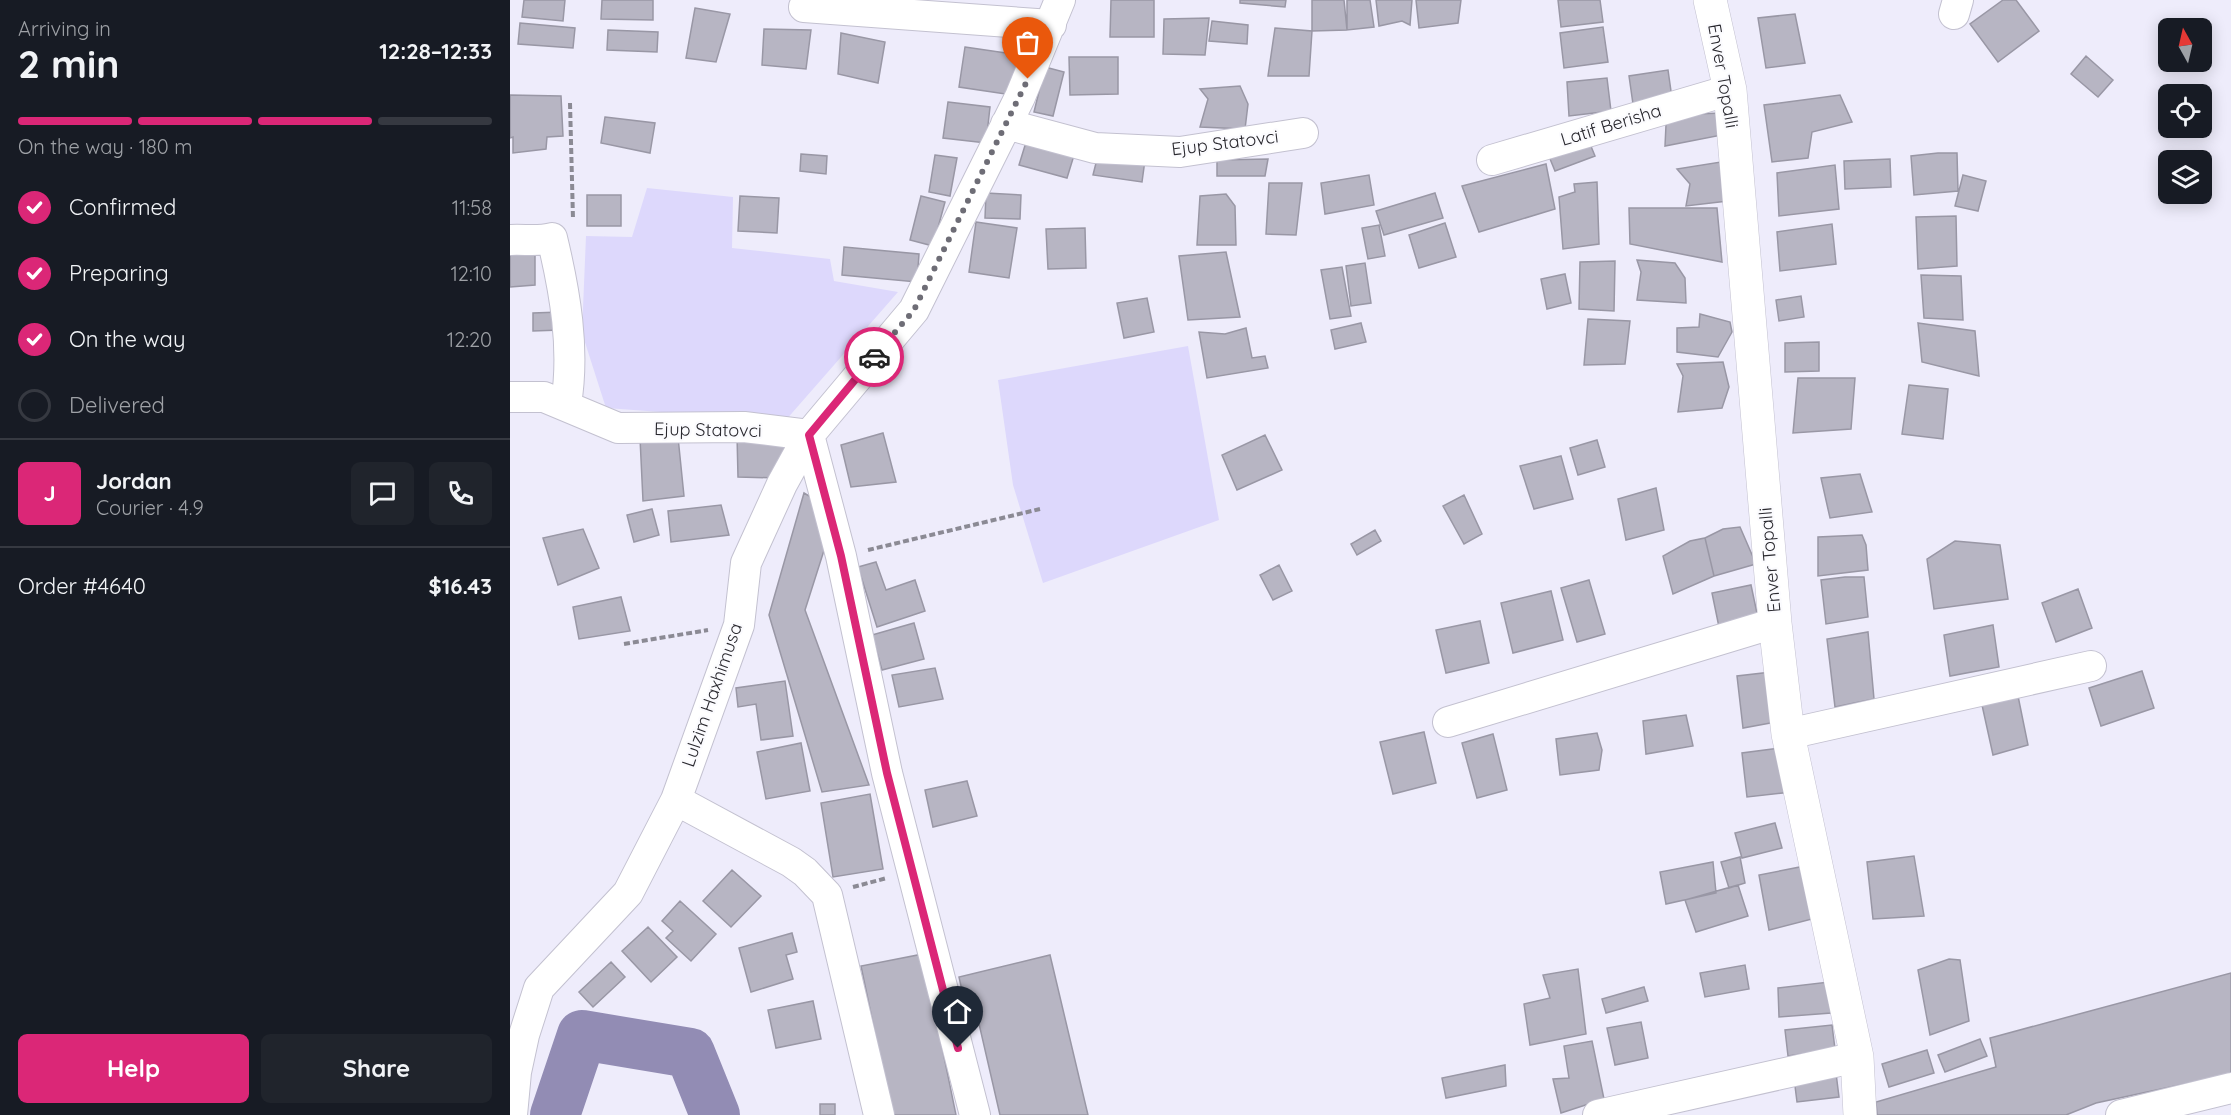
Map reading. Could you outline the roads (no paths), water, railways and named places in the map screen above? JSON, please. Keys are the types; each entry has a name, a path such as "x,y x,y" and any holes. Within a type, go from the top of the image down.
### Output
{"main road":[{"name":"Enver Topalli","path":"1710,0 1730,90 1775,623 1788,734 1857,1057 1860,1115"}],"street":[{"path":"804,7 1056,13 1006,124 914,310 809,435 841,556 887,773 975,1115"},
{"name":"Latif Berisha","path":"1492,160 1730,90"},
{"name":"Ejup Statovci","path":"1006,124 1095,148 1180,152 1303,133"},
{"path":"510,240 534,238 542,241 552,238 565,289 570,378 566,404"},
{"name":"Ejup Statovci","path":"510,397 544,397 566,404 618,428 744,427 809,435"},
{"name":"Lulzim Haxhimusa","path":"512,1115 516,1072 524,1035 539,988 628,893 676,800 739,625 746,563 782,484 809,435"},
{"path":"1448,723 1775,623"},
{"path":"1788,734 2091,666"},
{"path":"676,800 791,862 805,872 827,895 879,1115"},
{"path":"1598,1115 1857,1057"},
{"path":"2121,1115 2231,1088"}],"waterway":[{"path":"555,1115 582,1035 690,1053 715,1115"}]}
